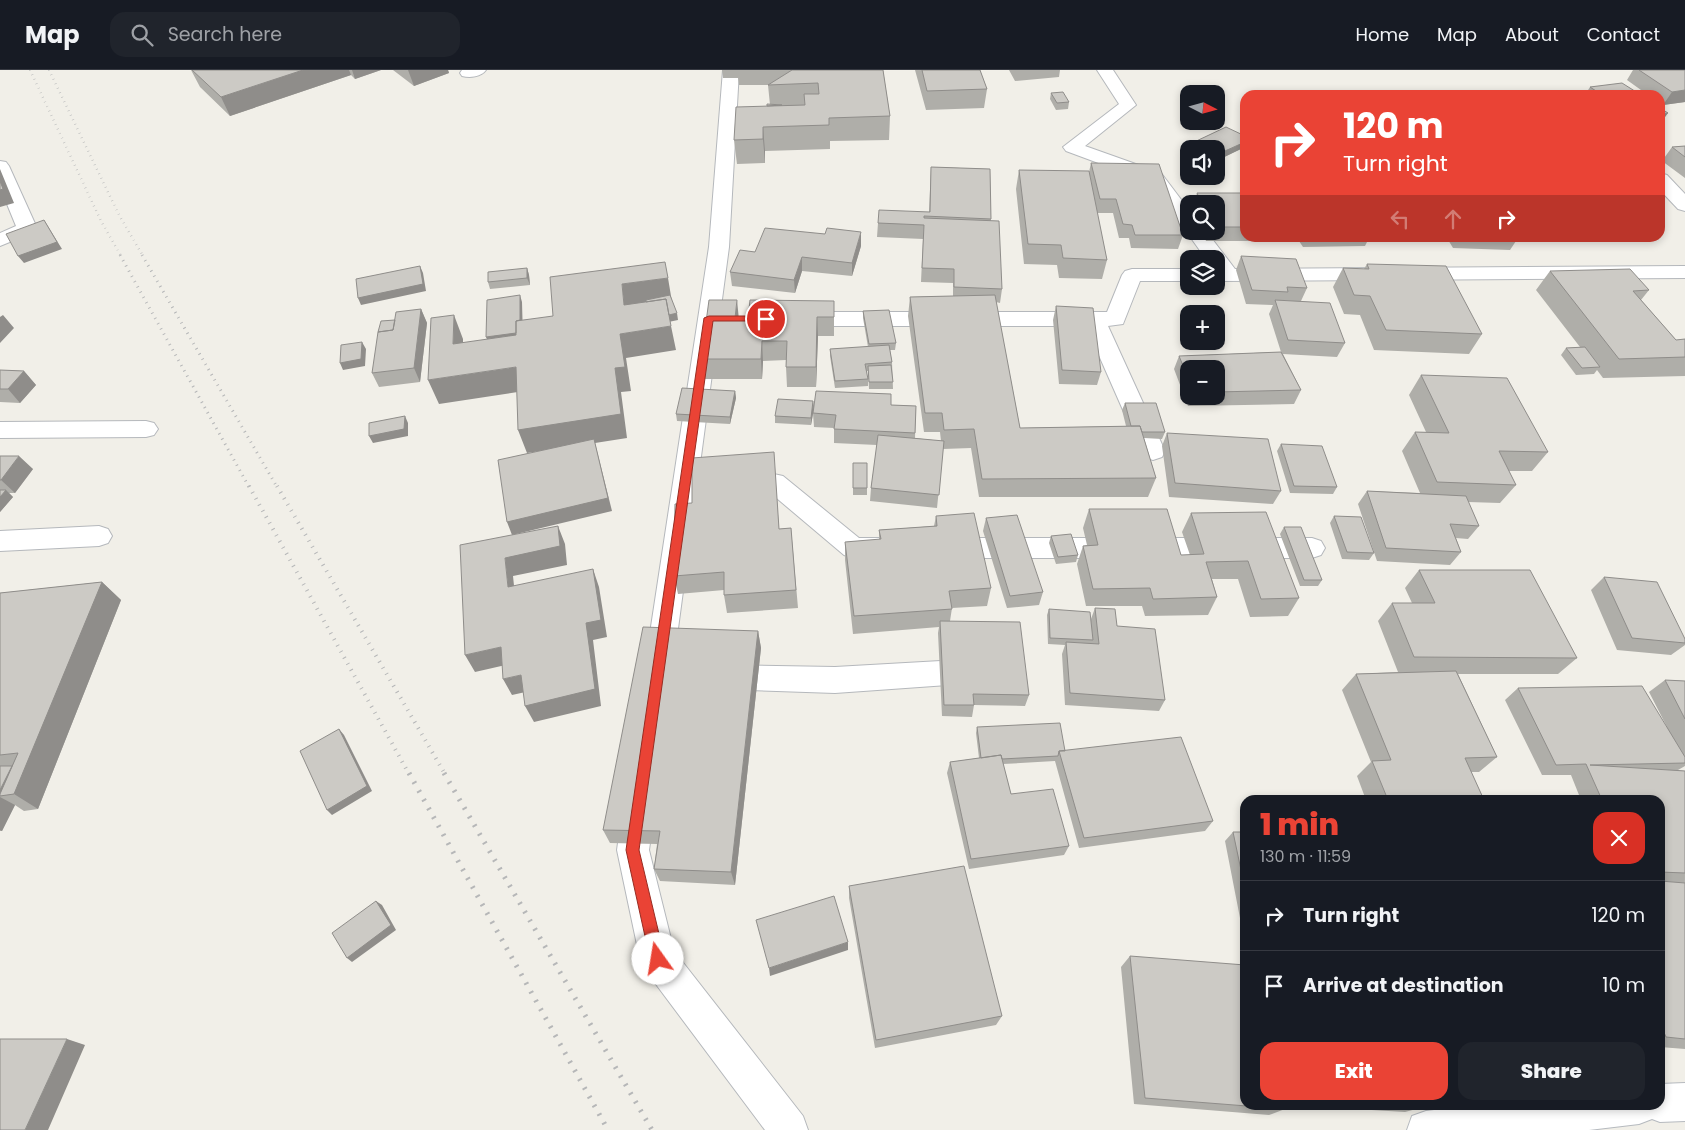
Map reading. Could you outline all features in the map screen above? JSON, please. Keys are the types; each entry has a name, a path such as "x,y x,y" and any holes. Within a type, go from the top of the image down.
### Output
{"street":[{"path":"731,70 719,247 719,318 704,469 656,685 692,676 835,680 1004,669"},
{"path":"1105,70 1128,105 1072,147 1154,177 1180,210"},
{"path":"0,166 28,228 0,240"},
{"path":"1665,184 1685,205"},
{"path":"1225,275 1685,272"},
{"path":"778,319 1115,319 1132,275 1180,275"},
{"path":"1094,319 1153,451"},
{"path":"0,430 146,429"},
{"path":"704,469 774,482 853,548 1312,548"},
{"path":"0,541 99,536"},
{"path":"642,782 633,850 658,959 789,1130"},
{"path":"1665,1102 1685,1102"},
{"path":"1426,1130 1596,1110"}],"building":[{"path":"192,70 303,70 221,97"},
{"path":"792,70 883,70 890,116 829,118 829,125 763,127 763,139 734,140 736,107 805,105 804,94 819,94 818,83 768,85"},
{"path":"922,70 980,70 987,89 927,91"},
{"path":"1639,70 1685,70 1685,90 1672,92"},
{"path":"1622,83 1633,90 1594,90 1590,87"},
{"path":"1063,92 1069,102 1057,103 1051,93"},
{"path":"1226,127 1240,134 1240,144 1225,151 1225,140 1198,140 1220,130 1225,130"},
{"path":"1685,146 1685,157 1672,147"},
{"path":"1091,163 1159,164 1180,226 1180,235 1135,235 1132,225 1123,224 1116,199 1100,199"},
{"path":"931,167 990,169 991,219 924,216 924,218 999,221 1002,289 954,287 954,269 922,268 924,225 878,223 879,210 930,212"},
{"path":"1019,170 1089,171 1107,260 1063,258 1061,245 1028,244"},
{"path":"1197,193 1240,193 1240,227 1225,227 1225,195 1198,195"},
{"path":"44,220 57,242 18,256 6,234"},
{"path":"765,228 825,234 827,228 861,232 852,263 802,257 794,280 730,272 740,250 755,252"},
{"path":"1241,256 1296,259 1307,288 1287,287 1288,292 1252,290"},
{"path":"665,262 668,278 622,284 624,305 666,299 671,326 620,334 625,367 615,368 621,414 518,430 516,367 428,380 431,318 454,315 453,344 516,335 516,321 553,316 550,277"},
{"path":"1367,264 1446,266 1482,334 1386,330 1370,296 1354,295 1343,268 1369,269"},
{"path":"420,266 423,284 358,298 356,279"},
{"path":"527,268 527,278 488,282 488,272"},
{"path":"1630,269 1649,290 1633,291 1676,340 1685,339 1685,357 1619,359 1550,271"},
{"path":"520,295 520,320 516,321 516,333 486,337 487,300"},
{"path":"670,295 677,313 669,315 666,299 646,302 646,300"},
{"path":"995,295 1020,428 1140,426 1156,478 982,479 974,429 944,430 942,413 925,413 910,297"},
{"path":"709,300 737,300 735,318 748,318 750,300 834,301 834,317 817,317 816,367 786,367 787,341 762,341 761,359 701,359"},
{"path":"1275,300 1330,303 1345,343 1288,340"},
{"path":"1056,306 1093,308 1101,372 1062,370"},
{"path":"421,309 414,368 372,373 378,332 393,330 396,312"},
{"path":"889,310 896,343 869,344 863,311"},
{"path":"395,320 393,330 378,332 381,321"},
{"path":"362,342 361,359 340,363 341,345"},
{"path":"889,345 892,362 865,364 868,379 835,381 830,349"},
{"path":"1585,347 1600,367 1582,368 1566,348"},
{"path":"1281,352 1301,390 1225,392 1225,360 1181,360 1179,356"},
{"path":"891,365 893,382 869,382 868,366"},
{"path":"0,370 24,371 8,389 0,389"},
{"path":"1421,375 1507,378 1548,452 1499,451 1516,485 1437,482 1415,432 1449,433"},
{"path":"682,388 735,391 730,417 676,414"},
{"path":"816,391 891,394 891,405 916,406 915,433 834,429 836,415 813,413"},
{"path":"778,399 813,401 811,418 775,416"},
{"path":"1125,403 1156,403 1165,432 1142,432 1140,426 1131,426"},
{"path":"405,416 404,429 369,436 369,423"},
{"path":"1167,433 1268,439 1281,491 1175,483"},
{"path":"878,435 944,441 939,495 871,488"},
{"path":"594,439 608,498 507,522 498,460"},
{"path":"1281,444 1322,446 1337,487 1294,486"},
{"path":"774,452 779,529 791,528 796,590 724,595 724,572 674,576 675,504 692,503 692,458"},
{"path":"0,456 19,456 1,480 0,480"},
{"path":"853,463 867,463 867,488 853,488"},
{"path":"0,490 6,490 0,497"},
{"path":"1367,491 1466,496 1479,526 1450,524 1461,552 1386,548"},
{"path":"1089,509 1167,509 1181,555 1204,554 1191,513 1266,512 1299,598 1261,599 1248,561 1206,562 1217,597 1153,599 1150,588 1093,589 1083,546 1098,545"},
{"path":"974,513 991,588 949,591 952,609 854,616 845,542 881,539 879,530 937,526 936,516"},
{"path":"1017,515 1043,592 1010,596 986,518"},
{"path":"1334,516 1361,517 1374,553 1347,552"},
{"path":"558,526 560,546 505,558 508,587 593,569 601,620 586,623 595,689 525,706 521,675 503,679 501,647 465,655 460,545"},
{"path":"1284,527 1301,527 1322,580 1304,580"},
{"path":"1071,534 1078,555 1058,557 1051,536"},
{"path":"1419,570 1530,570 1577,658 1414,657 1392,603 1435,603"},
{"path":"1604,577 1657,582 1685,639 1685,643 1632,638"},
{"path":"102,582 14,794 0,796 18,753 0,755 0,593"},
{"path":"1095,608 1115,609 1117,626 1155,629 1165,700 1070,693 1066,642 1099,644"},
{"path":"1049,609 1090,612 1093,640 1050,638"},
{"path":"940,621 1020,622 1029,695 973,694 974,705 944,705"},
{"path":"643,627 758,631 731,872 654,869 660,831 603,830"},
{"path":"1456,671 1497,757 1465,758 1482,795 1386,795 1372,761 1391,760 1356,674"},
{"path":"1665,680 1685,681 1685,719"},
{"path":"1642,686 1685,757 1685,763 1590,765 1685,771 1685,873 1665,872 1665,795 1600,795 1586,764 1556,765 1518,688"},
{"path":"1060,723 1065,751 1059,751 1058,756 1002,759 1001,755 981,758 977,727"},
{"path":"339,729 367,786 327,810 300,751"},
{"path":"1181,737 1213,821 1084,838 1059,751"},
{"path":"1001,755 1011,794 1053,789 1069,846 971,859 950,762"},
{"path":"0,766 12,766 0,790"},
{"path":"1233,832 1240,832 1240,865"},
{"path":"964,866 1002,1016 876,1040 849,886"},
{"path":"1665,881 1685,883 1685,1039 1666,1037"},
{"path":"834,896 848,942 769,968 756,920"},
{"path":"376,901 391,925 347,958 332,933"},
{"path":"1130,956 1240,965 1240,1105 1145,1098"},
{"path":"0,1039 67,1039 25,1130 0,1130"}],"railway":[{"path":"30,70 101,221 121,256"},
{"path":"49,70 119,215 143,256"},
{"path":"120,255 249,487"},
{"path":"142,255 277,487"},
{"path":"249,486 409,774"},
{"path":"277,486 445,774"},
{"path":"409,773 608,1130"},
{"path":"444,773 652,1130"}],"route":[{"path":"658,959 633,850 709,318 766,319"}]}
